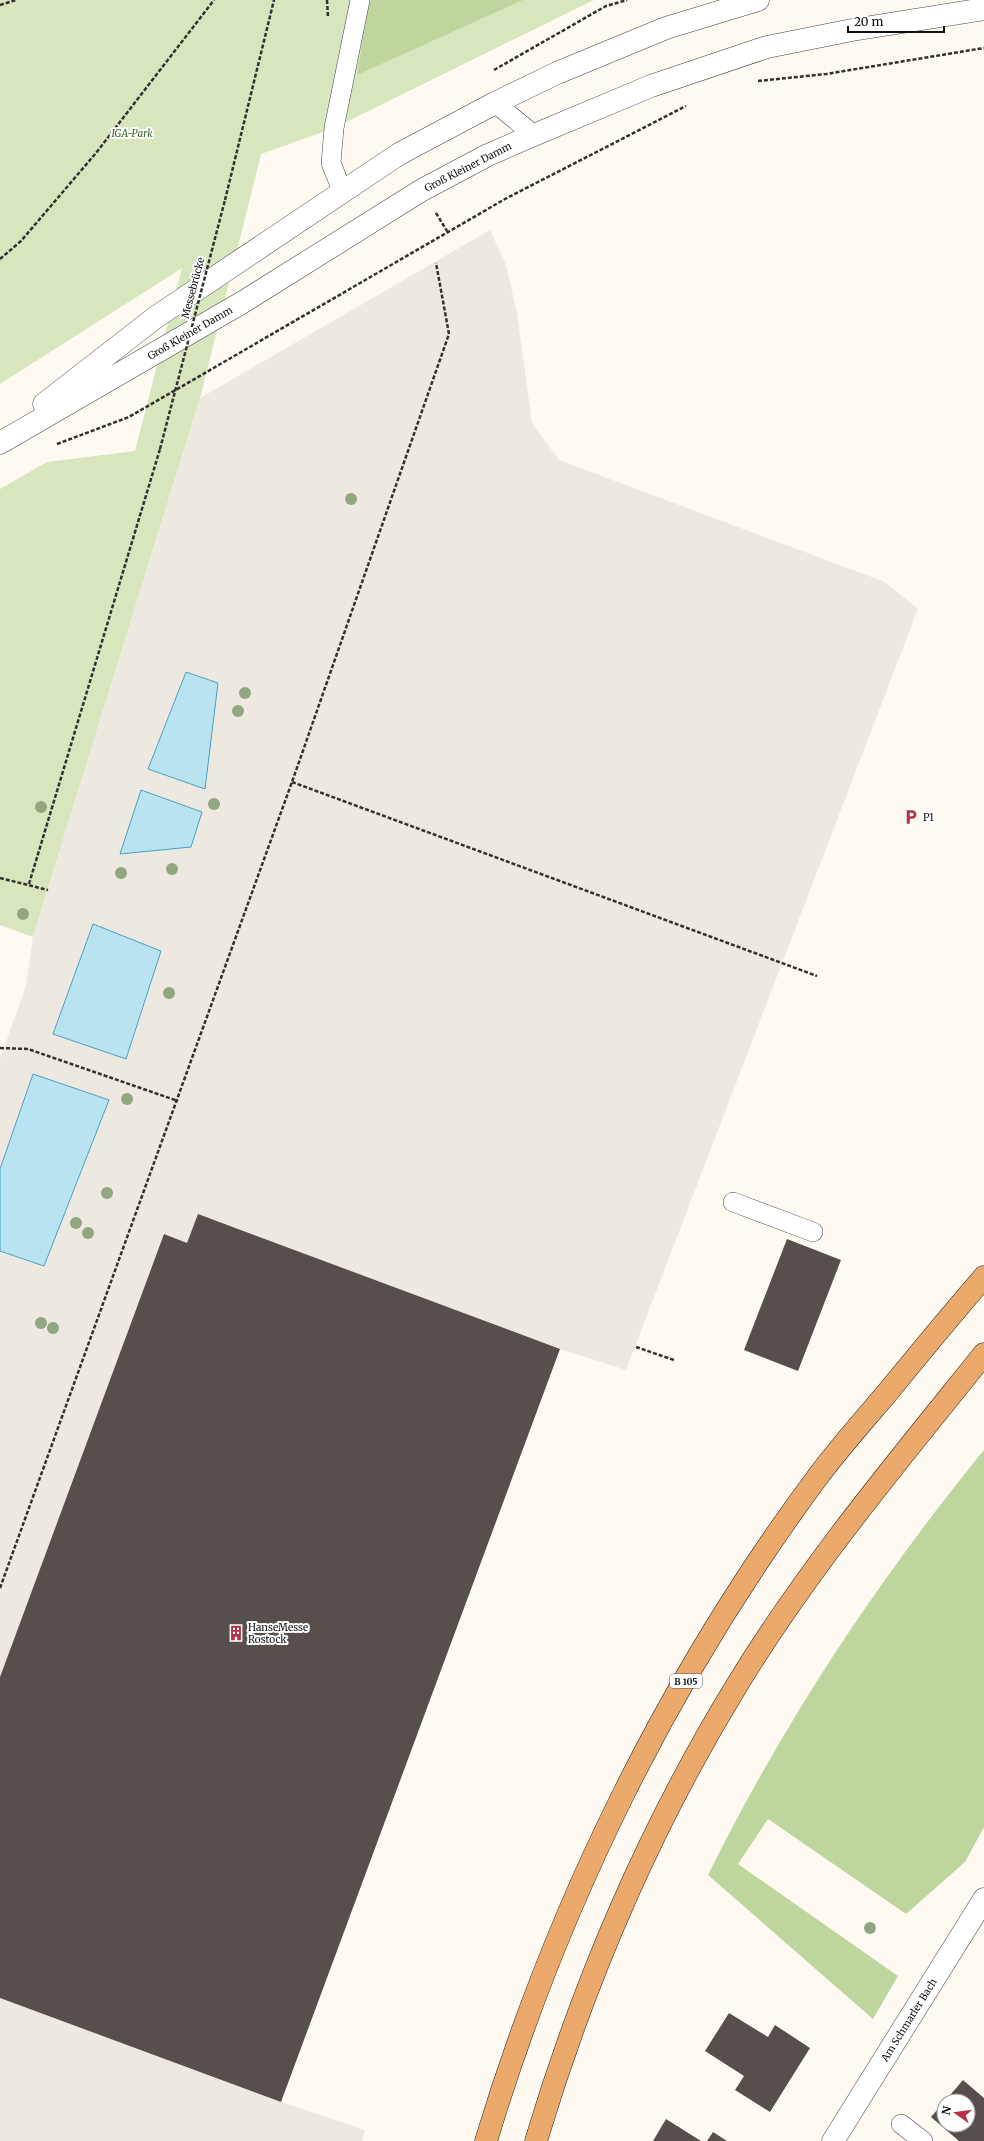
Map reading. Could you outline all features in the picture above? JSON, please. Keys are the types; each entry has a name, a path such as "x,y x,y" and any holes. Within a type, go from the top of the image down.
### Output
{"highway":[{"name":"B 105","path":"486,2141 506,2075 532,2002 567,1914 610,1819 662,1721 718,1626 820,1474 984,1277"},
{"path":"536,2141 572,2026 608,1938 655,1834 692,1761 738,1683 799,1590 867,1499 984,1354"}],"street":[{"path":"0,439 156,317 399,154 495,103 557,73 666,28 758,0"},
{"name":"Groß Kleiner Damm","path":"0,443 243,302 422,190 488,156 534,135 651,86 767,47 852,30 984,9"},
{"name":"Am Schmarler Bach","path":"833,2141 984,1899"}],"lane":[{"path":"343,193 331,162 333,135 360,0"},
{"path":"495,103 534,135"},
{"path":"733,1202 813,1232"},
{"path":"901,2124 923,2141"}],"path":[{"path":"0,5 16,0"},
{"path":"0,259 21,241 96,153 214,0"},
{"name":"Messebrücke","path":"29,884 160,449 225,200 274,0"},
{"path":"752,82 826,74 984,48"},
{"path":"55,445 129,417 499,202 688,105"},
{"path":"0,1588 178,1101 292,782 449,334 436,263"},
{"path":"292,782 817,976"},
{"path":"0,878 29,884 48,890"},
{"path":"0,1048 28,1049 178,1101"},
{"path":"636,1347 674,1360"}],"green space":[{"name":"IGA-Park","path":"0,0 594,0 334,128 261,154 200,398 33,937 0,925 0,489 47,462 135,451 182,268 0,384"},
{"path":"369,0 523,0 357,75"},
{"path":"984,1450 984,1827 965,1862 906,1914 768,1819 738,1864 898,1976 873,2019 708,1875 737,1818 768,1763 800,1708 834,1655 906,1550"}],"shaded area":[{"path":"490,230 506,265 517,313 532,423 559,460 885,582 918,609 626,1370 560,1349 198,1215 187,1243 164,1234 0,1677 0,1251 44,1266 33,1074 0,1169 0,1059 26,986 33,937 200,398"},
{"path":"0,1998 281,2102 365,2130 362,2141 0,2141"}],"water":[{"path":"186,672 218,683 205,789 148,769"},
{"path":"141,790 202,812 191,847 120,854"},
{"path":"93,924 161,951 126,1059 53,1034"},
{"path":"33,1074 109,1100 44,1266 0,1251 0,1169"}],"building":[{"name":"HanseMesse Rostock","path":"198,1214 560,1349 281,2102 0,1998 0,1677 164,1234 187,1243"},
{"path":"787,1239 841,1260 798,1371 744,1350"},
{"path":"729,2013 768,2037 775,2025 810,2048 770,2112 735,2090 744,2076 705,2051"},
{"path":"963,2080 984,2098 984,2141 959,2141 950,2133 976,2133 976,2093 952,2093"},
{"path":"936,2111 936,2121 931,2117"},
{"path":"666,2119 701,2141 653,2141"},
{"path":"713,2132 727,2141 707,2141"}],"place":[{"name":"P1","path":"911,817"},
{"name":"HanseMesse Rostock","path":"236,1633"}]}
